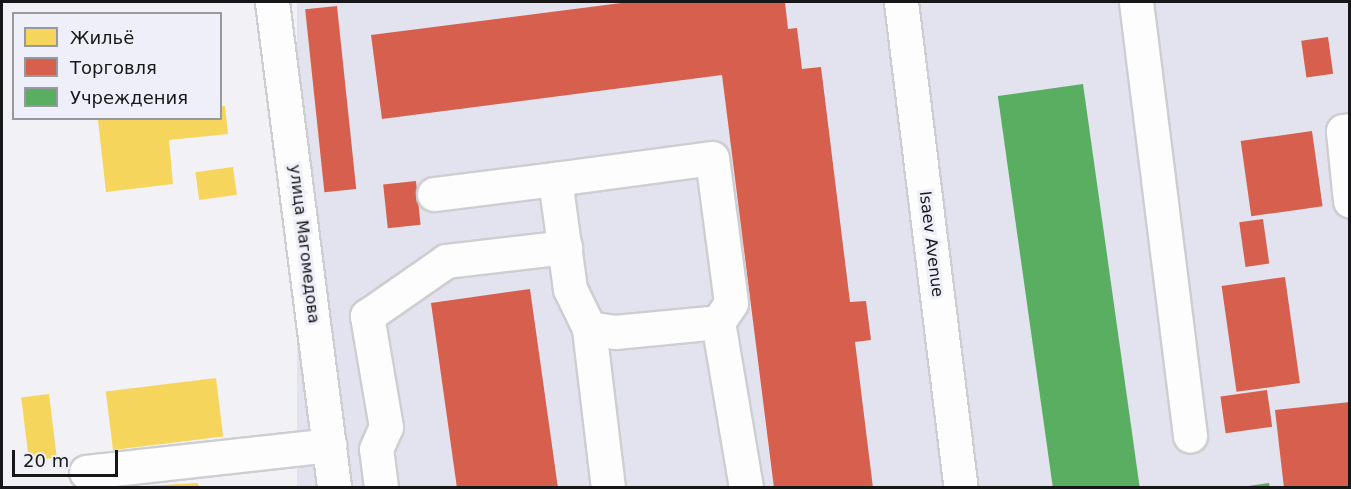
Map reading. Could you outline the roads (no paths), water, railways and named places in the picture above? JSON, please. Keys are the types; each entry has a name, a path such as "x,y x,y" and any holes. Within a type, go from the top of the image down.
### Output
{"street":[{"name":"улица Магомедова","path":"272,2 334,488"},
{"name":"Isaev Avenue","path":"901,2 961,488"},
{"path":"1136,2 1190,436"},
{"path":"1350,130 1343,131 1350,201"},
{"path":"434,194 712,158 731,303 718,322 746,488"},
{"path":"555,179 570,289 589,328 608,488"},
{"path":"381,488 376,449 386,427 367,315 446,261 564,247"},
{"path":"589,328 615,333 718,322"},
{"path":"86,472 330,445"}]}
